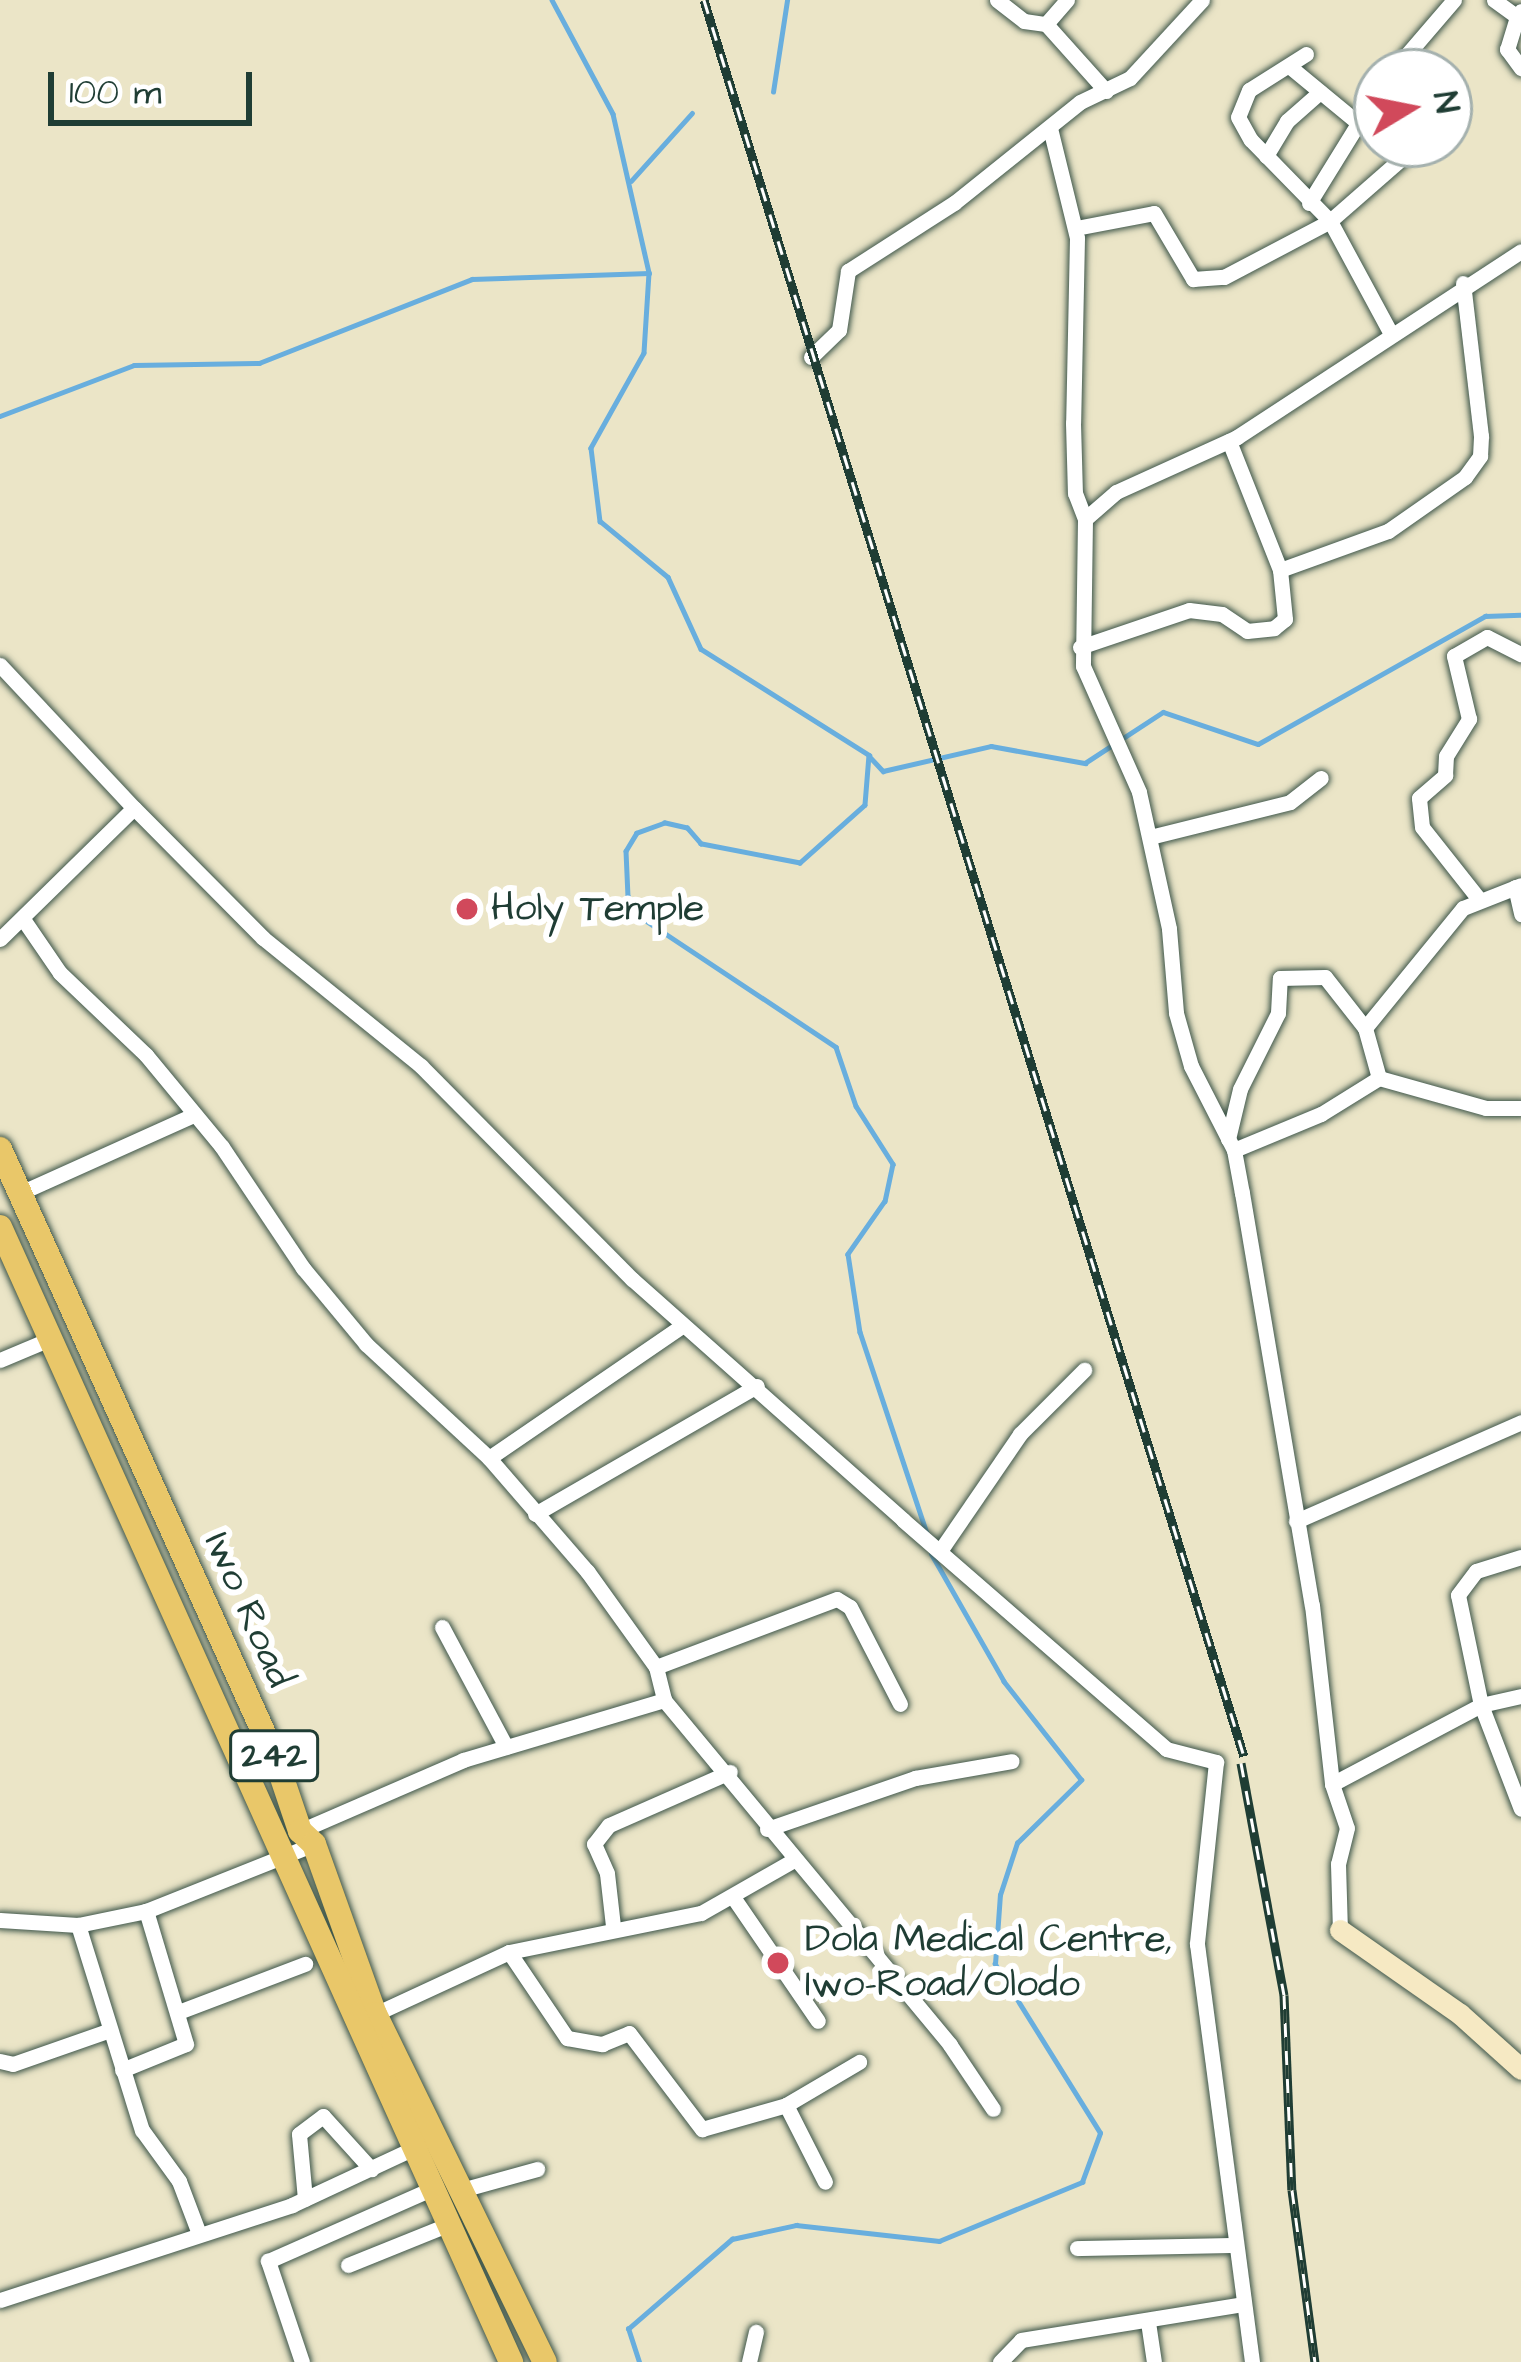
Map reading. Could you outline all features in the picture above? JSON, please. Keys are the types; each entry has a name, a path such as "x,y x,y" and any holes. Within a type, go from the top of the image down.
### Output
{"main road":[{"name":"Iwo Road","path":"0,1149 276,1760 375,2014 465,2189 545,2362"},
{"name":"Iwo Road","path":"0,1227 511,2362"}],"street":[{"path":"997,0 1024,21 1046,25 1106,91"},
{"path":"1046,25 1067,0"},
{"path":"811,357 839,330 848,272 1150,62 1202,0"},
{"path":"1413,48 1454,0"},
{"path":"1494,0 1519,14 1507,49 1521,68"},
{"path":"1306,54 1264,77 1240,105 1242,128 1330,221 1391,334"},
{"path":"1289,66 1353,119"},
{"path":"1266,156 1287,121 1320,92"},
{"path":"1050,128 1076,228 1075,493 1085,519 1081,647 1092,694 1118,739 1150,837 1176,1013 1191,1066 1231,1145 1296,1521 1332,1784 1347,1828 1338,1864 1340,1930 1460,2014 1521,2068"},
{"path":"1310,203 1353,129"},
{"path":"1076,228 1154,213 1193,279 1214,280 1330,221 1391,168"},
{"path":"1085,519 1116,492 1229,441 1463,283 1521,251"},
{"path":"1280,570 1388,531 1474,467 1481,436 1463,283"},
{"path":"1081,647 1189,610 1222,614 1247,631 1274,628 1285,619 1280,570 1229,441"},
{"path":"1478,898 1423,827 1419,798 1445,775 1446,756 1469,719 1454,656 1487,637 1521,654"},
{"path":"0,664 263,938 421,1066 683,1325 1166,1750 1216,1762 1197,1944 1252,2362"},
{"path":"1150,837 1291,802 1321,778"},
{"path":"0,938 134,808"},
{"path":"1365,1028 1478,898 1518,886 1521,914"},
{"path":"23,919 60,974 146,1055 366,1344 489,1458 535,1514 656,1667 664,1700 730,1772 792,1861 950,2045 993,2109"},
{"path":"1231,1145 1240,1089 1278,1013 1280,978 1325,976 1365,1028 1379,1078"},
{"path":"1231,1145 1321,1114 1379,1078 1486,1108 1521,1108"},
{"path":"20,1193 191,1116"},
{"path":"489,1458 683,1325"},
{"path":"0,1360 50,1339"},
{"path":"940,1547 1021,1434 1084,1370"},
{"path":"535,1514 757,1386"},
{"path":"1296,1521 1521,1422"},
{"path":"1521,1557 1476,1571 1458,1595 1481,1705 1521,1810"},
{"path":"656,1667 837,1599 850,1607 900,1704"},
{"path":"442,1627 506,1747"},
{"path":"1332,1784 1481,1705 1521,1696"},
{"path":"0,1920 78,1925 146,1911 284,1857 307,1837 506,1747 664,1700"},
{"path":"767,1829 915,1778 1012,1761"},
{"path":"613,1926 607,1873 594,1844 609,1825 730,1772"},
{"path":"375,2014 509,1952 613,1926 672,1920 733,1897 792,1861"},
{"path":"733,1897 818,2021"},
{"path":"122,2070 184,2047 182,2011 146,1911"},
{"path":"78,1925 142,2130 179,2181 198,2231"},
{"path":"509,1952 568,2038 586,2045 629,2033 701,2129 786,2104 859,2062"},
{"path":"182,2011 305,1964"},
{"path":"0,2061 13,2064 110,2030"},
{"path":"786,2104 825,2182"},
{"path":"305,2199 299,2134 323,2116 331,2115 371,2168"},
{"path":"2,2296 305,2199 412,2149"},
{"path":"465,2189 537,2168"},
{"path":"301,2362 268,2261 431,2189"},
{"path":"348,2265 447,2225"},
{"path":"1077,2248 1236,2245"},
{"path":"1000,2362 1021,2340 1244,2304"},
{"path":"1148,2322 1154,2362"},
{"path":"748,2362 756,2332"}],"waterway":[{"path":"552,0 613,114 649,273 644,353 591,448 600,521 668,577 701,649 869,755 865,805 800,863 701,844 687,828 665,823 637,833 626,851 628,896 636,914 836,1047 856,1106 893,1164 885,1201 848,1254 860,1332 928,1536"},
{"path":"773,92 787,0"},
{"path":"631,181 692,113"},
{"path":"0,416 134,365 259,363 472,279 649,273"},
{"path":"871,758 883,771 991,746 1085,763 1163,712 1258,744 1485,616 1521,615"},
{"path":"639,2362 628,2329 732,2239 796,2225 939,2241 1082,2182 1100,2133 995,1964 1000,1895 1017,1843 1081,1780 1004,1682 931,1554"}],"railway":[{"path":"704,0 1244,1756"},
{"path":"1241,1763 1284,1995 1292,2190 1315,2362"}],"place":[{"name":"Holy Temple","path":"467,909"},
{"name":"Dola Medical Centre, Iwo-Road/Olodo","path":"778,1963"}]}
